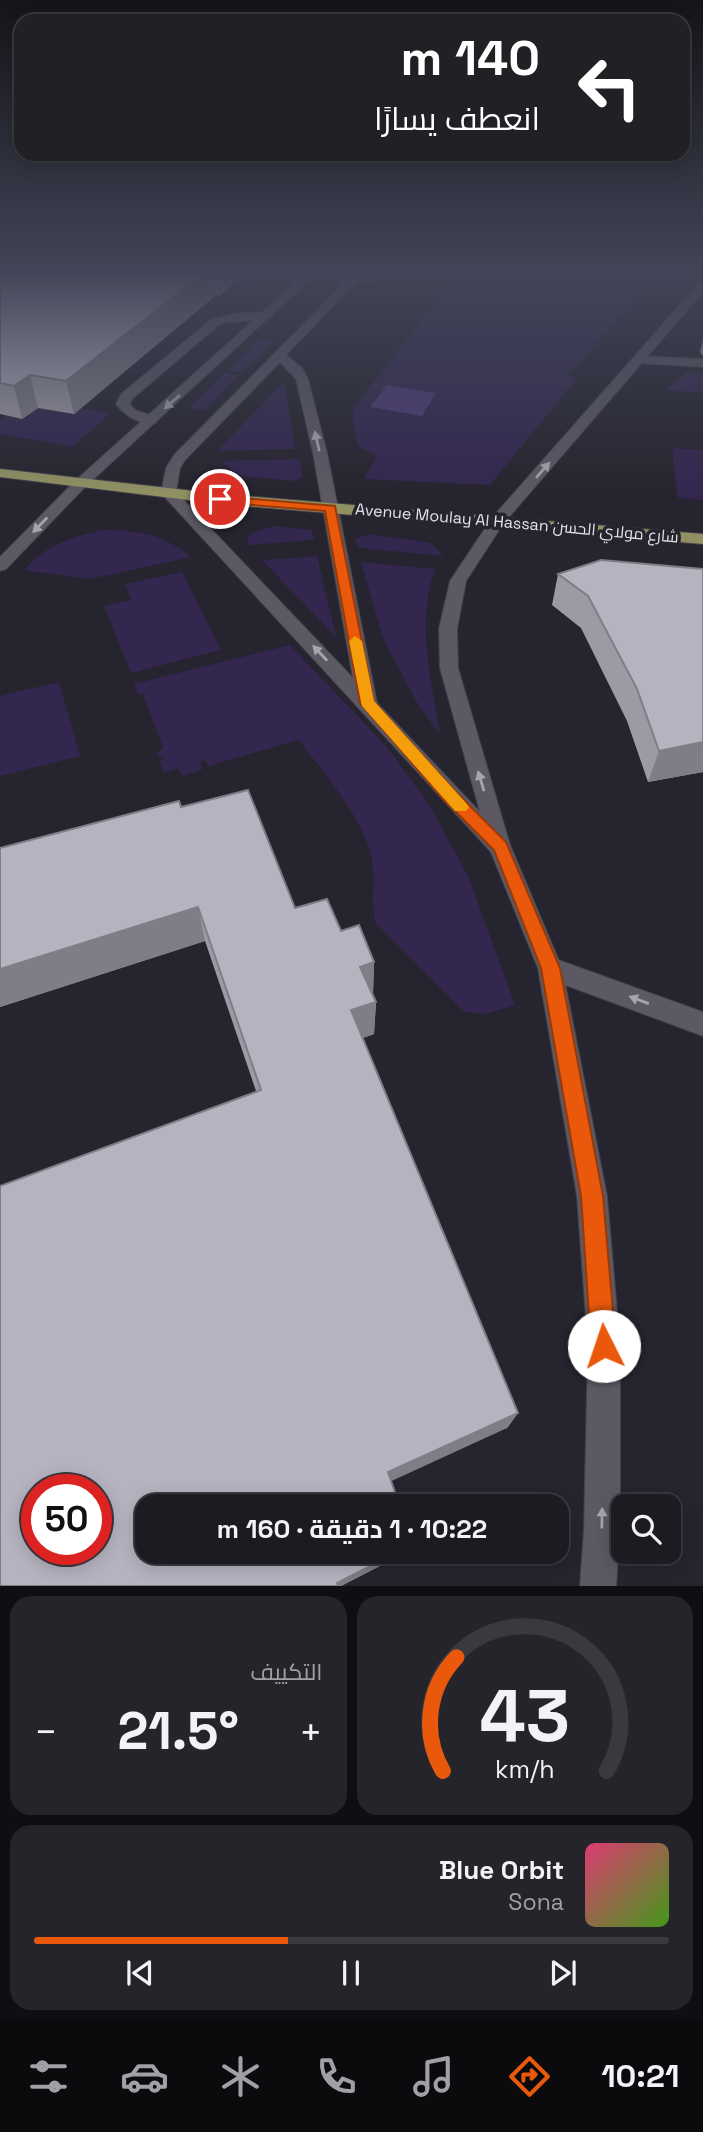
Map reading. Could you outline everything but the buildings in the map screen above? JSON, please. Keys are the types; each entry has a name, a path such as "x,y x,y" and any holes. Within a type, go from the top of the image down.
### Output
{"main road":[{"path":"151,420 126,410 123,404 126,397 185,347"},
{"path":"0,566 80,484 232,347"},
{"path":"286,347 179,458 168,482 168,493 500,847"},
{"path":"598,1586 602,1530 604,1346 592,1196 550,968 500,847 449,668 448,629 458,581 497,521 651,347"},
{"path":"278,355 298,371 303,380 331,508 367,703"},
{"path":"640,360 703,363"},
{"name":"Avenue Moulay Al Hassan شارع مولاي الحسن","path":"0,473 168,493 703,539"},
{"path":"550,968 703,1024"}],"shaded area":[{"path":"252,347 268,347 242,373 228,370"},
{"path":"401,347 593,347 568,375 577,378 490,485 364,479 377,456 358,446 352,418 355,406"},
{"path":"686,372 703,373 703,393 666,390"},
{"path":"225,373 239,375 204,411 189,408"},
{"path":"284,382 295,449 217,451"},
{"path":"387,385 436,393 422,416 370,407"},
{"path":"38,408 73,414 81,408 110,413 73,447 0,434 0,420 6,416 22,419"},
{"path":"672,448 703,450 703,500 678,498"},
{"path":"299,459 302,476 295,481 240,476 221,461"},
{"path":"274,526 312,530 314,540 248,545 247,539 253,532"},
{"path":"105,530 151,535 191,557 90,579 24,570 41,554 60,543"},
{"path":"369,534 430,543 444,556 359,548 355,539"},
{"path":"317,556 336,637 262,560"},
{"path":"361,562 435,569 429,589 426,630 440,735 416,701 383,638"},
{"path":"182,572 221,650 131,673 104,606 131,600 125,584"},
{"path":"290,645 387,747 430,806 468,876 515,1005 485,1014 463,1011 376,923 373,907 373,867 368,843 342,796 299,740 208,766 205,760 200,762 202,770 182,776 178,769 164,773 160,761 164,759 156,753 163,748 143,694 138,695 134,684"},
{"path":"59,682 80,756 0,776 0,696"}],"slow traffic":[{"path":"355,641 367,703 461,807"}],"route":[{"path":"220,499 331,508 367,703 449,795 500,847 550,968 592,1196 604,1346"}]}
